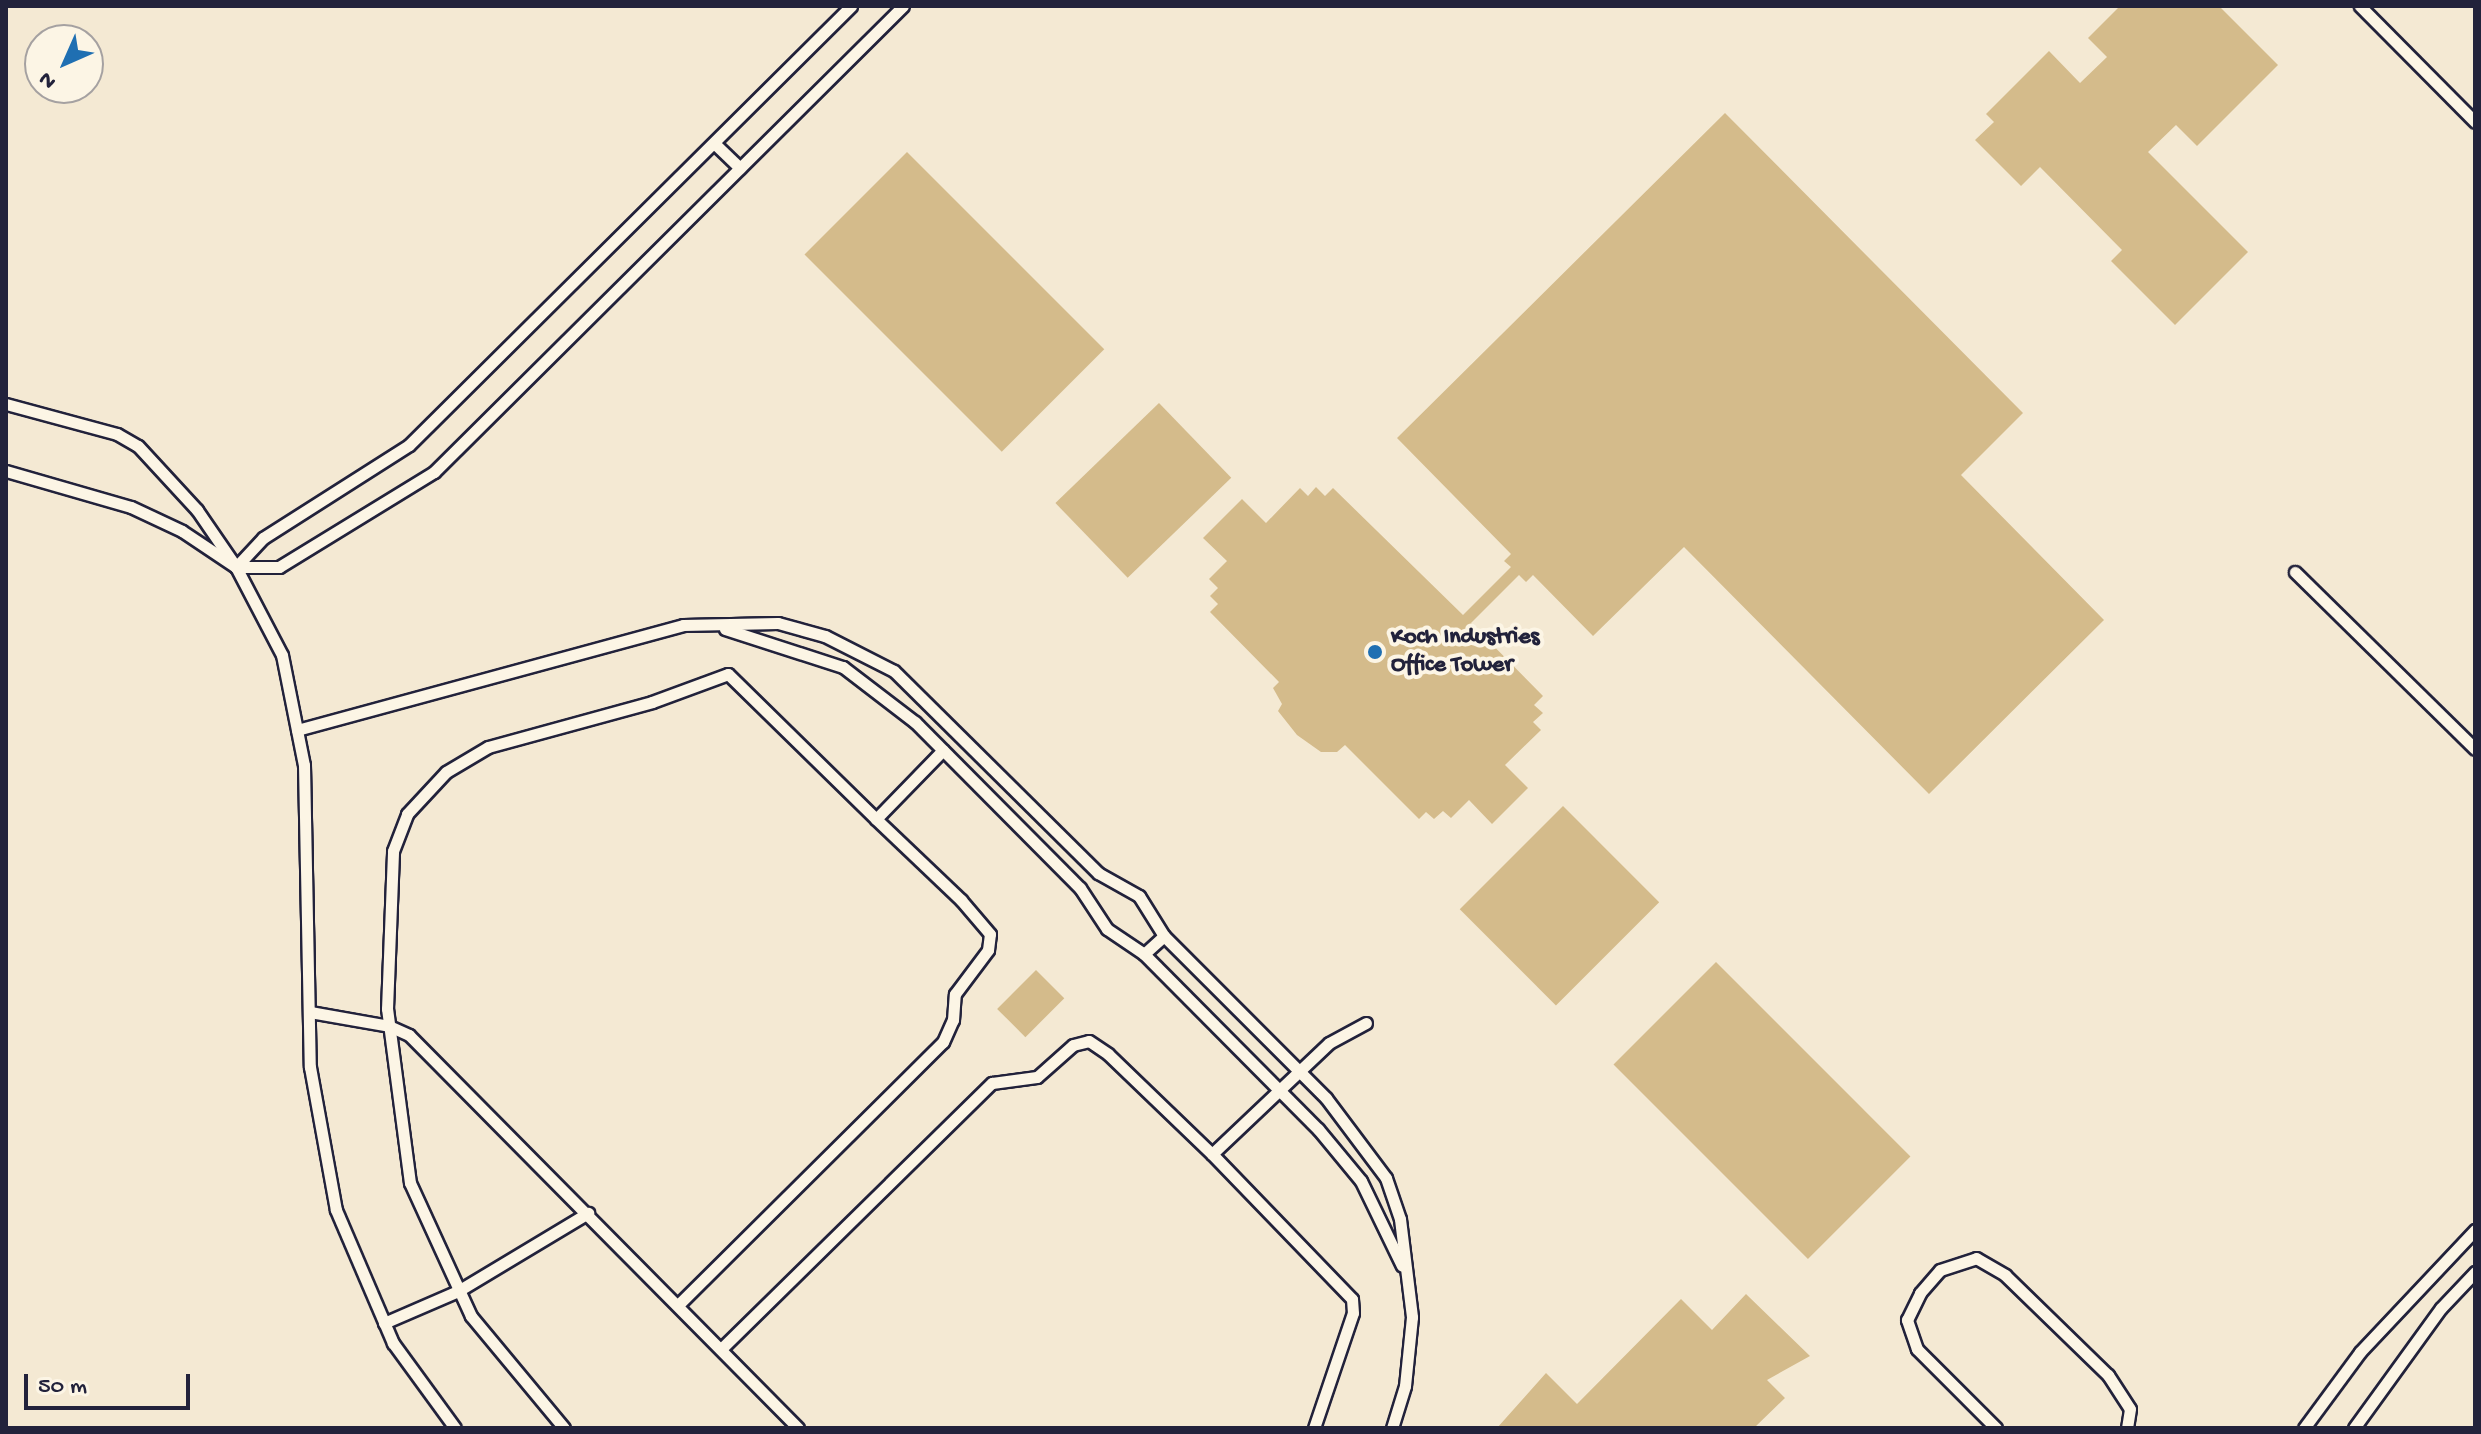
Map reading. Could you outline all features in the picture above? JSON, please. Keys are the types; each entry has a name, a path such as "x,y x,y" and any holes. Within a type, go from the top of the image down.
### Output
{"lane":[{"path":"236,567 263,538 350,487 409,445 851,6"},
{"path":"6,471 131,507 182,531 236,567 279,567 434,472 903,6"},
{"path":"2360,6 2475,122"},
{"path":"714,143 740,168"},
{"path":"6,404 117,434 138,446 197,510 236,567 282,655 297,730 310,875 310,1067 336,1210 384,1323 455,1428"},
{"path":"2295,572 2475,749"},
{"path":"297,730 683,625 778,623 825,636 883,665 924,697 1095,871 1139,896 1164,936 1300,1072 1362,1141 1386,1178 1400,1219 1412,1317 1405,1386 1392,1428"},
{"path":"713,626 843,667 943,750 1080,888 1107,929 1144,954 1281,1090 1361,1181 1407,1274"},
{"path":"564,1428 500,1353 458,1291 410,1183 389,1026 393,851 407,814 446,772 488,747 652,702 728,674 961,900 990,934 988,950 955,994 953,1020 943,1042 678,1305"},
{"path":"876,819 943,750"},
{"path":"1080,888 1095,871"},
{"path":"1144,954 1164,936"},
{"path":"310,1012 389,1026 409,1035 798,1428"},
{"path":"1212,1154 1329,1043 1366,1023"},
{"path":"721,1349 992,1083 1037,1077 1073,1045 1089,1041 1108,1054 1212,1154 1352,1299 1353,1313 1314,1428"},
{"path":"384,1323 458,1291 588,1213"},
{"path":"2304,1428 2360,1352 2475,1230"},
{"path":"1996,1428 1917,1349 1907,1320 1920,1293 1940,1270 1976,1258 2005,1275 2108,1375 2130,1409 2127,1428"},
{"path":"2354,1428 2441,1308 2475,1272"}],"building":[{"path":"2120,6 2219,6 2278,65 2197,146 2176,125 2148,152 2248,252 2175,325 2111,261 2122,250 2040,167 2021,186 1975,140 1994,122 1986,114 2049,51 2080,83 2107,57 2088,38"},
{"path":"1725,113 2023,413 1961,475 2104,620 1929,794 1684,547 1593,636 1533,575 1526,582 1519,575 1471,623 1543,696 1534,705 1543,713 1533,722 1541,730 1505,765 1528,788 1492,824 1469,800 1451,818 1443,811 1434,819 1426,812 1419,819 1345,745 1337,752 1321,752 1297,735 1278,711 1282,704 1273,688 1279,682 1210,612 1218,604 1210,596 1218,588 1209,579 1227,561 1203,538 1242,499 1266,523 1300,488 1308,496 1316,487 1325,496 1333,488 1463,615 1511,567 1504,561 1511,554 1397,438"},
{"path":"907,152 1104,349 1002,452 804,255"},
{"path":"1159,403 1231,478 1128,578 1055,503"},
{"path":"1563,806 1659,902 1556,1005 1460,909"},
{"path":"1716,962 1910,1156 1808,1259 1613,1065"},
{"path":"1036,970 1064,998 1025,1037 997,1009"},
{"path":"1746,1294 1810,1356 1767,1380 1785,1398 1754,1428 1497,1428 1546,1373 1577,1404 1681,1299 1712,1330"}],"place":[{"name":"Koch Industries Office Tower","path":"1375,652"}]}
